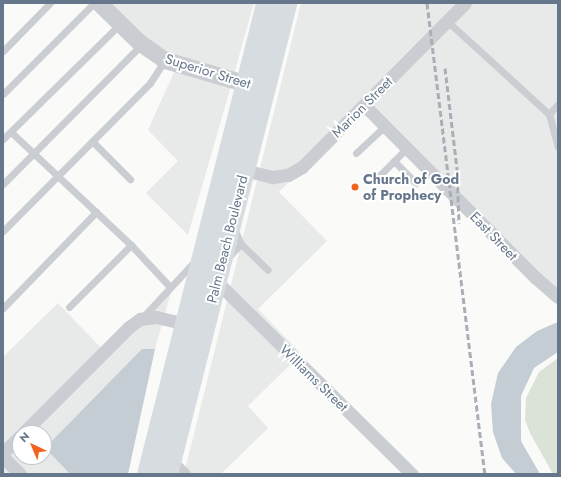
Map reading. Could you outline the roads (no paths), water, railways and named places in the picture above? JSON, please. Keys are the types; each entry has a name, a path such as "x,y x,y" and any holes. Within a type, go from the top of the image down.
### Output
{"main road":[{"name":"Palm Beach Boulevard","path":"174,470 244,170 266,3"},
{"name":"Palm Beach Boulevard","path":"147,474 186,324 202,252 255,86 286,3"},
{"path":"162,419 165,452 174,470"}],"street":[{"name":"Superior Street","path":"99,3 142,44 165,60 255,86"},
{"name":"Marion Street","path":"244,170 273,177 288,175 302,167 465,3"},
{"name":"East Street","path":"364,105 536,278 558,297"},
{"name":"Williams Street","path":"217,282 412,474"},
{"path":"31,425 129,327 140,319 156,317 186,324"},
{"path":"3,453 12,444"},
{"path":"3,458 20,474"}],"lane":[{"path":"3,51 50,3"},
{"path":"3,94 94,3"},
{"path":"447,21 549,114 558,147"},
{"path":"3,139 120,24"},
{"path":"3,184 142,44"},
{"path":"3,231 150,84 165,60"},
{"path":"549,114 558,104"},
{"path":"356,153 385,126"},
{"path":"11,132 32,154 58,176 131,245 170,288"},
{"path":"92,141 130,180"},
{"path":"378,177 407,148"},
{"path":"394,161 416,183"},
{"path":"3,308 96,212"},
{"path":"231,223 241,244 268,270"},
{"path":"223,255 232,254 241,244"},
{"path":"69,307 131,245"},
{"path":"140,319 202,252"}],"railway":[{"path":"427,3 485,474"},
{"path":"445,68 457,169 459,223"}],"place":[{"name":"Church of God of Prophecy","path":"355,187"}]}
